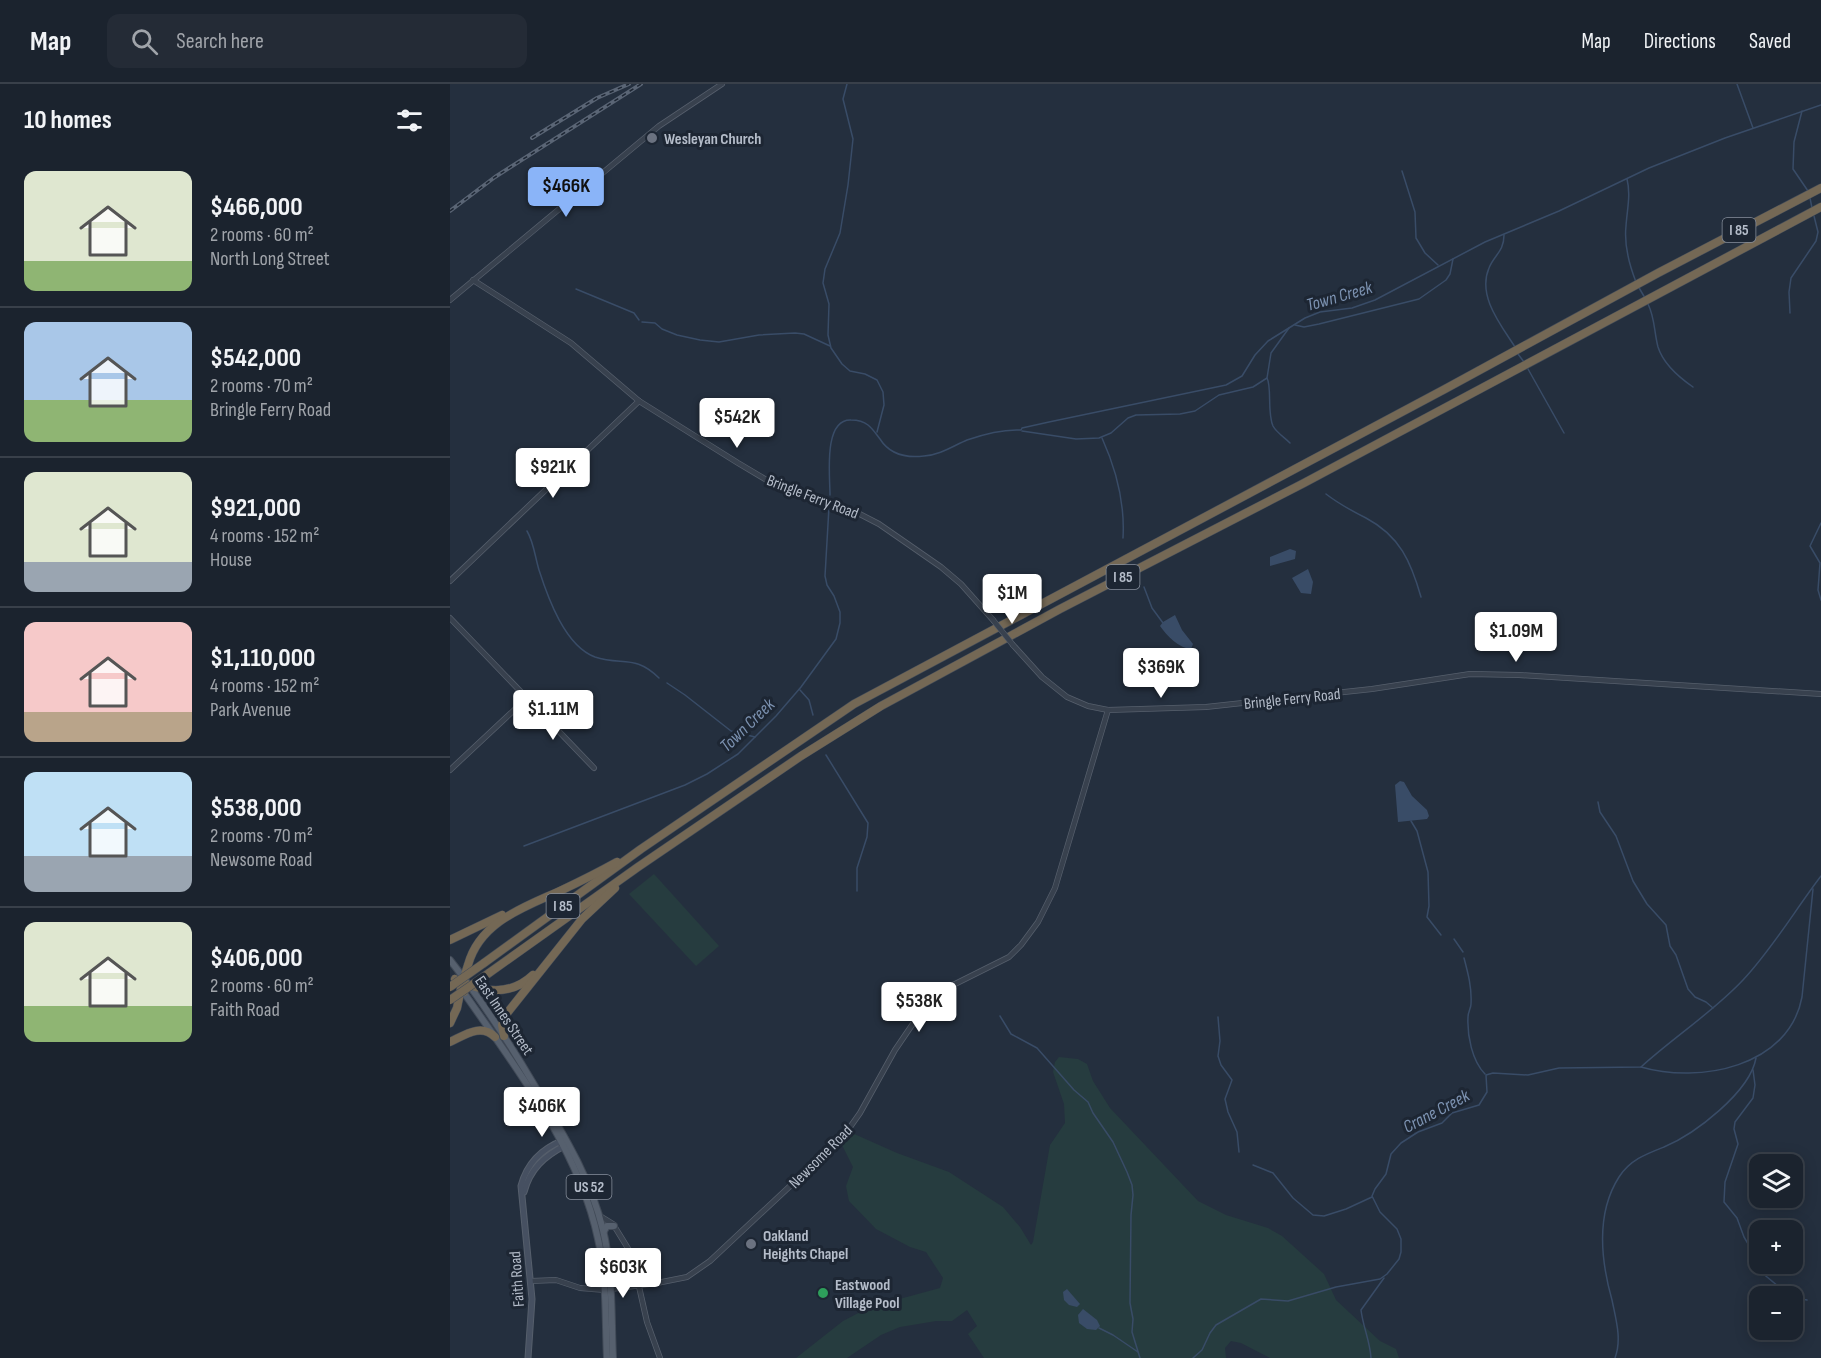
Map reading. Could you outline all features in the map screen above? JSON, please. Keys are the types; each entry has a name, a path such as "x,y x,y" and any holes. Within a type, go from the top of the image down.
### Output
{"highway":[{"name":"I 85","path":"460,983 641,849 854,704 1635,285 1821,188"},
{"name":"I 85","path":"450,1000 638,867 801,756 881,706 1821,207"},
{"path":"450,1023 456,1011 460,983 472,952 486,932 500,921 536,901 641,849"},
{"path":"460,983 491,991 518,986 532,976 591,910 638,867"},
{"path":"450,940 483,923 536,901"},
{"path":"450,1042 478,1030 488,1031 500,1037 504,1017 562,943"}],"main road":[{"name":"East Innes Street","path":"450,960 460,983 500,1037 563,1143 583,1172 604,1235 613,1358"},
{"name":"East Innes Street","path":"563,1143 580,1181 601,1250 607,1290 607,1358"},
{"name":"Faith Road","path":"528,1358 532,1314 531,1281 523,1197 534,1168 563,1143"},
{"path":"604,1235 606,1226 614,1226"}],"street":[{"path":"450,300 659,126 722,84"},
{"name":"Bringle Ferry Road","path":"472,280 572,343 639,401 775,485 850,509 879,524 941,567 961,584 1052,687 1080,703 1108,710 1206,707 1372,689 1470,674 1821,694"},
{"path":"450,581 639,401"},
{"path":"450,618 594,768"},
{"path":"450,770 527,698"},
{"name":"Newsome Road","path":"531,1281 556,1280 583,1288 607,1290 685,1278 710,1261 820,1158 848,1130 860,1113 902,1038 929,1001 947,988 1004,961 1022,945 1047,908 1108,710"},
{"path":"598,1214 614,1226 629,1250 647,1322 660,1358"}],"green space":[{"path":"654,874 719,946 696,966 629,894"},
{"path":"1059,1057 1078,1059 1087,1064 1093,1081 1110,1108 1198,1201 1226,1215 1268,1228 1282,1236 1324,1274 1336,1300 1380,1341 1396,1349 1399,1358 1270,1358 1241,1343 1231,1341 1225,1348 1226,1358 984,1358 968,1334 977,1326 967,1310 952,1321 936,1321 900,1327 881,1335 847,1358 796,1358 843,1321 870,1307 940,1288 943,1278 926,1252 910,1247 876,1229 849,1201 846,1186 853,1167 842,1145 843,1141 852,1133 949,1172 1003,1207 1020,1227 1031,1245 1050,1145 1065,1123 1064,1104 1053,1072 1055,1062"}],"water":[{"path":"1290,549 1296,551 1295,559 1270,566 1270,557"},
{"path":"1308,569 1313,582 1311,594 1301,593 1292,578"},
{"path":"1175,615 1182,630 1193,644 1191,649 1174,641 1160,626"},
{"path":"1400,781 1404,782 1412,796 1427,810 1429,816 1427,819 1398,822 1395,785"},
{"path":"1067,1289 1080,1304 1077,1307 1069,1305 1064,1300 1063,1292"},
{"path":"1083,1309 1097,1320 1100,1326 1096,1330 1087,1329 1079,1323 1078,1315"}],"waterway":[{"path":"847,84 843,99 853,139 848,185 840,233 825,269 823,283 829,304 828,335 831,348 850,371 865,374 877,380 883,392 884,405 877,432"},
{"path":"1737,84 1753,128"},
{"name":"Town Creek","path":"830,495 830,450 832,438 842,422 851,420 866,424 894,452 905,456 924,456 941,452 987,434 1021,430 1049,422 1226,385 1242,376 1255,355 1268,341 1305,318 1320,312 1352,308 1375,300 1485,242 1559,211 1649,168 1725,138 1821,105"},
{"path":"1802,111 1794,142 1793,169 1808,191"},
{"path":"1402,171 1415,212 1416,238 1425,253 1438,265"},
{"path":"1627,179 1629,197 1626,240 1629,261 1636,282"},
{"path":"1810,198 1812,208"},
{"path":"1790,313 1791,278 1816,241 1818,232 1814,216"},
{"path":"1504,235 1501,249 1489,268 1486,289 1492,310 1515,347"},
{"path":"1295,325 1304,327 1319,324 1419,299 1446,280 1450,274 1453,259"},
{"path":"1638,286 1645,298"},
{"path":"576,289 634,313 639,320"},
{"path":"1648,304 1660,353 1673,370 1693,387"},
{"path":"642,322 655,323 662,329 677,335 700,340 719,342 759,335 795,333 804,334 830,346"},
{"path":"1289,328 1271,353 1267,378 1271,421 1278,433 1290,443"},
{"path":"1518,354 1524,362"},
{"path":"1528,369 1564,433"},
{"path":"1022,431 1076,439 1099,438 1111,433 1128,418 1136,415 1180,414 1195,411 1219,395 1253,387 1267,378"},
{"path":"1102,438 1118,487 1123,512 1123,538"},
{"path":"1326,494 1388,533 1408,561 1421,597"},
{"name":"Town Creek","path":"524,846 685,785 707,774 738,754 776,716 801,687 836,639 840,612 825,576 829,507"},
{"path":"1821,523 1810,546 1820,563 1818,590 1821,600"},
{"path":"527,531 553,607 566,632 575,643 595,657 635,663 659,678"},
{"path":"1144,587 1152,608 1163,623"},
{"path":"667,683 731,731 755,737"},
{"path":"800,690 809,700 813,715"},
{"path":"826,755 868,823 867,837 857,868 857,891"},
{"path":"1598,802 1600,812 1616,836 1633,881 1647,904 1666,925 1670,946 1676,955 1688,989 1695,997 1713,1008"},
{"path":"1411,821 1417,831 1428,872 1427,917 1441,935"},
{"name":"Crane Creek","path":"1193,1358 1202,1350 1216,1325 1261,1299 1288,1301 1336,1287 1380,1279 1387,1274 1399,1259 1401,1239 1397,1229 1380,1212 1372,1196 1386,1174 1391,1154 1401,1143 1418,1132 1442,1123 1452,1113 1479,1105 1487,1092 1486,1075 1493,1073 1528,1075 1559,1068 1641,1067 1719,1003 1743,980 1774,942 1821,876"},
{"path":"1641,1067 1664,1072 1714,1071 1738,1065 1761,1054 1780,1040 1794,1021 1802,997 1813,889"},
{"path":"1454,939 1463,952"},
{"path":"1464,958 1471,992 1468,1032 1474,1055 1480,1069 1485,1074"},
{"path":"1000,1016 1011,1034 1037,1048 1074,1090 1088,1102 1113,1142 1127,1172 1133,1195 1130,1303 1133,1319 1132,1332 1140,1358"},
{"path":"1218,1017 1220,1041 1218,1056 1221,1065 1232,1080 1225,1099 1237,1132 1239,1152"},
{"path":"1615,1358 1618,1329 1603,1253 1604,1221 1612,1191 1623,1171 1633,1162 1691,1132 1732,1098 1752,1071 1756,1058"},
{"path":"1753,1070 1755,1085 1753,1098 1735,1122 1734,1129 1738,1144 1725,1182 1724,1202 1737,1218 1761,1272 1785,1292 1796,1298 1807,1300"},
{"path":"1253,1165 1273,1173 1293,1198 1313,1215 1324,1216 1372,1197"},
{"path":"1371,1358 1361,1310 1384,1278"},
{"path":"1099,1328 1138,1352"}],"railway":[{"path":"532,138 597,98 629,84"},
{"path":"450,211 495,177 641,84"}],"place":[{"name":"Wesleyan Church","path":"652,138"},
{"name":"Oakland Heights Chapel","path":"751,1244"},
{"name":"Eastwood Village Pool","path":"823,1293"}]}
